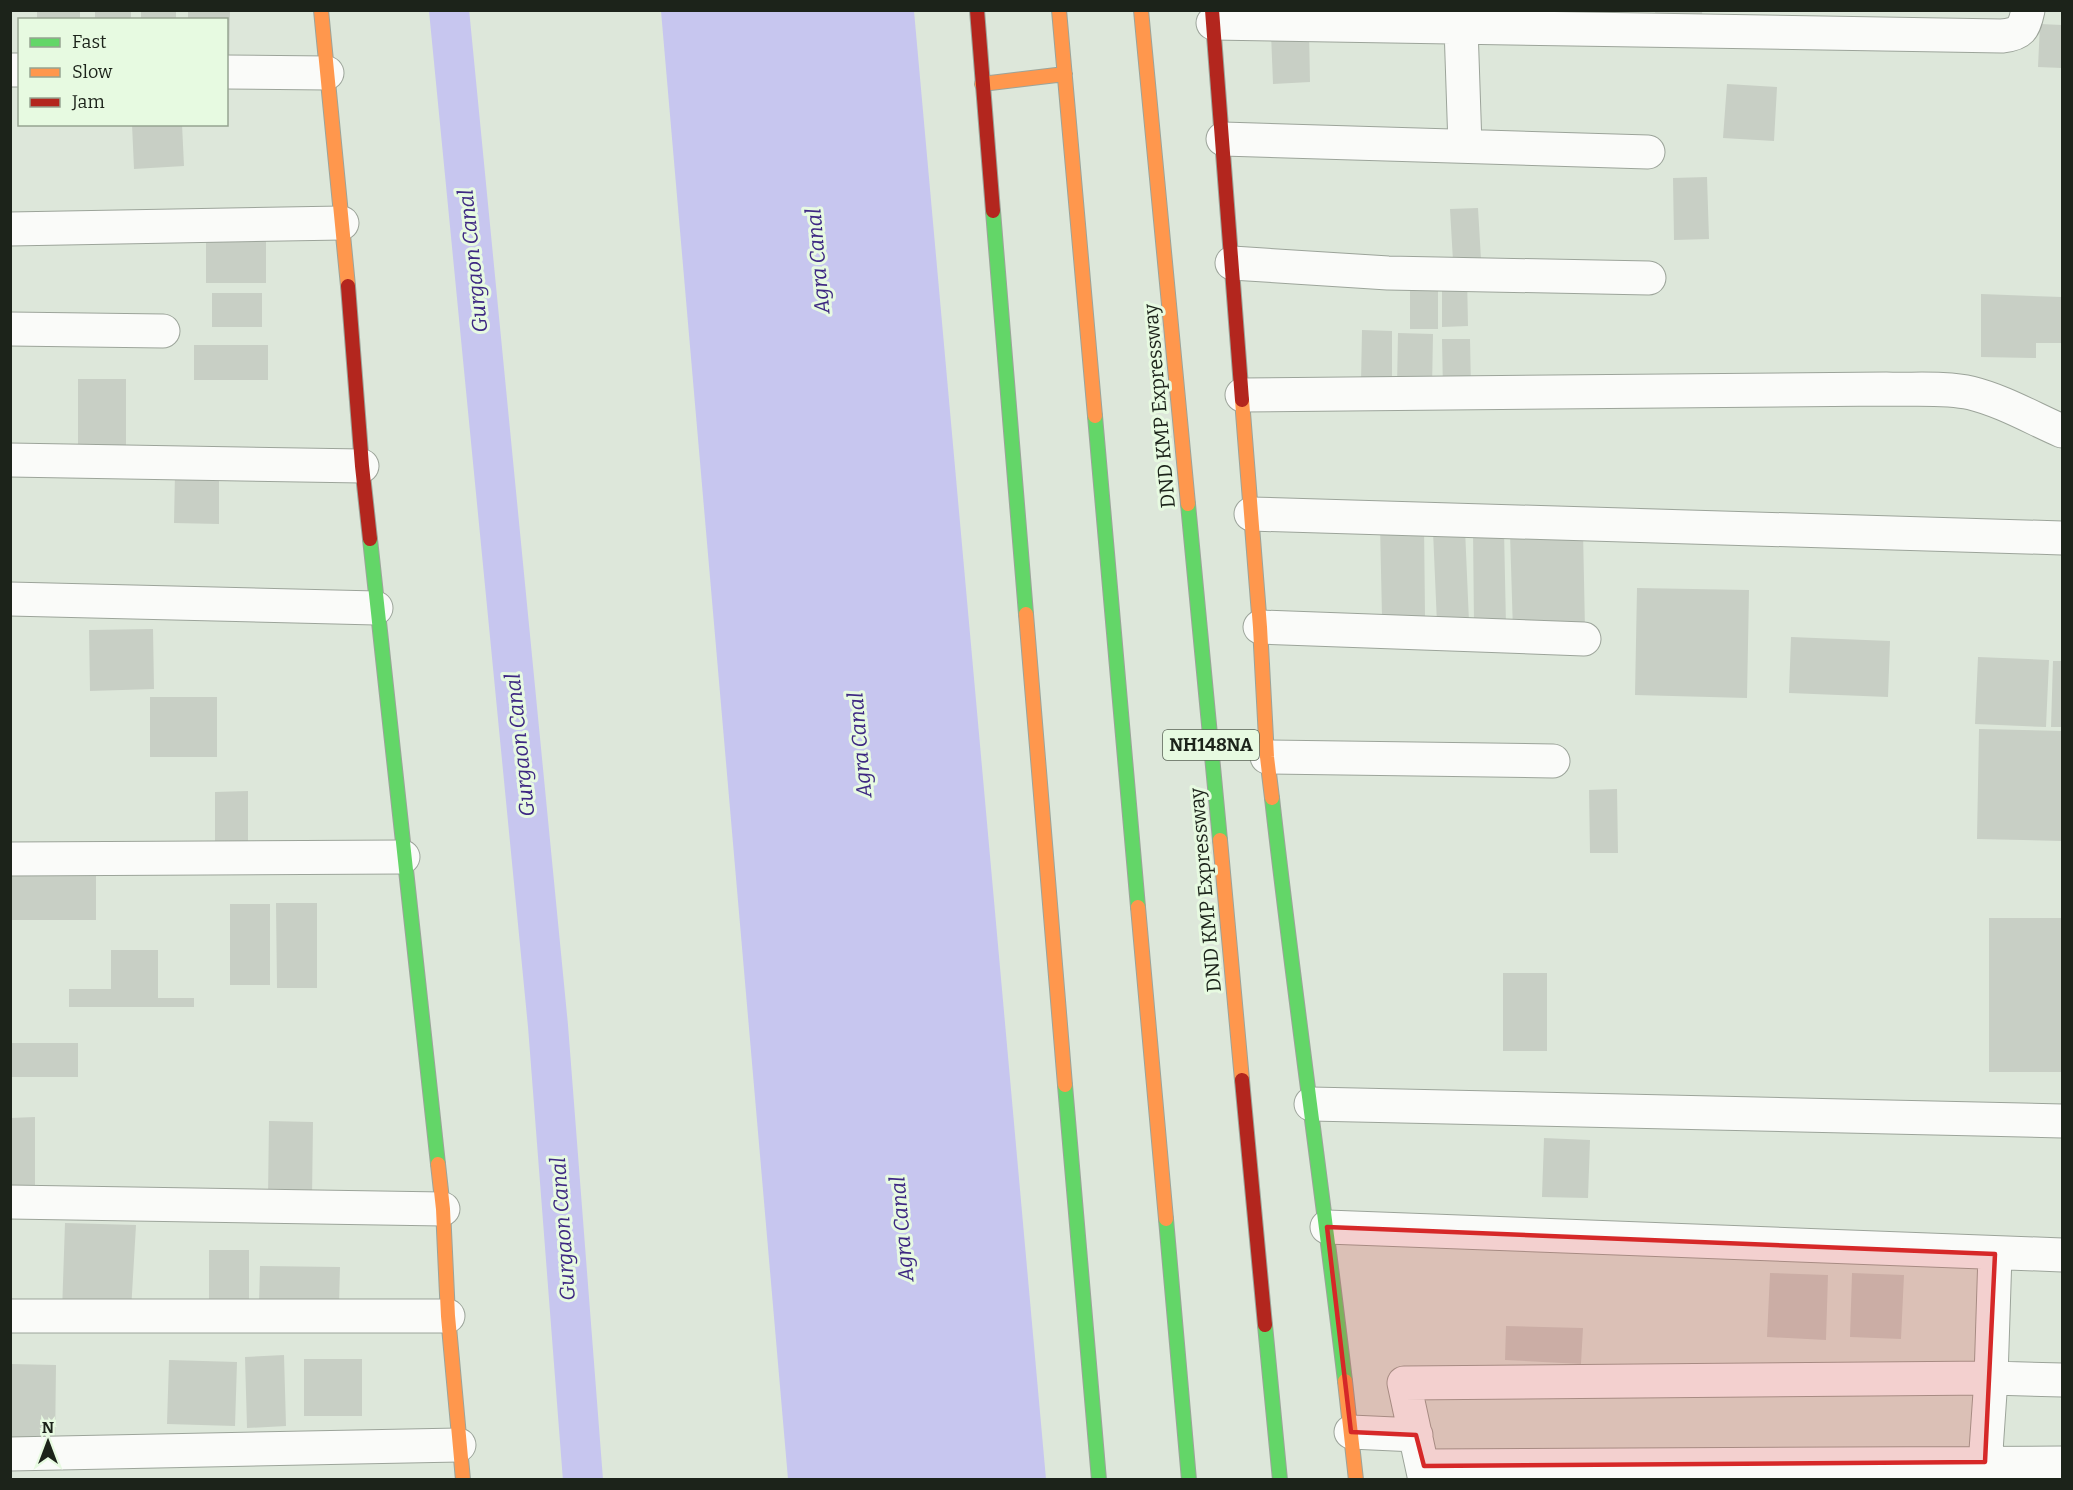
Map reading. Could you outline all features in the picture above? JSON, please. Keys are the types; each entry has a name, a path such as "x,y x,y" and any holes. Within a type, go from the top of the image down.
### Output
{"main road":[{"path":"321,10 353,338 362,466 376,609 443,1209 448,1316 463,1479"},
{"path":"977,10 1099,1479"},
{"path":"1059,10 1189,1479"},
{"name":"DND KMP Expressway","path":"1141,10 1280,1479"},
{"path":"1212,17 1260,627 1267,757 1288,939 1327,1227 1356,1479"},
{"path":"982,84 1065,74"}],"street":[{"path":"1212,17 1461,27 2002,36 2016,35 2022,29 2028,10"},
{"path":"1461,27 1465,146"},
{"path":"228,72 327,73"},
{"path":"1223,139 1648,152"},
{"path":"10,229 342,223"},
{"path":"1232,263 1388,273 1649,278"},
{"path":"10,329 163,331"},
{"path":"1242,395 1939,390 1969,392 1998,402 2062,431"},
{"path":"10,460 362,466"},
{"path":"1251,514 2062,538"},
{"path":"10,599 376,609"},
{"path":"1260,627 1584,639"},
{"path":"1267,757 1553,761"},
{"path":"10,859 403,857"},
{"path":"1311,1104 2062,1121"},
{"path":"10,1202 443,1209"},
{"path":"1327,1227 2062,1255"},
{"path":"1984,1471 1991,1378 1995,1254"},
{"path":"10,1316 448,1316"},
{"path":"1422,1460 1404,1383 1991,1378 2062,1380"},
{"path":"1351,1432 1422,1460 1984,1471 2062,1463"},
{"path":"10,1454 459,1445"}],"highlighted area":[{"path":"1327,1227 1995,1254 1985,1462 1424,1466 1416,1435 1351,1432"}],"water":[{"name":"Agra Canal","path":"661,11 914,11 1046,1479 788,1479"}],"building":[{"path":"37,10 80,10 80,18 37,18"},
{"path":"95,10 131,10 131,18 95,18"},
{"path":"141,10 176,10 176,18 141,18"},
{"path":"188,10 230,10 229,71 228,18 188,18"},
{"path":"1655,10 1702,10 1703,28 1656,29"},
{"path":"2040,24 2062,25 2062,68 2038,67"},
{"path":"1309,31 1310,82 1273,84 1271,33"},
{"path":"1727,84 1777,87 1774,141 1723,138"},
{"path":"132,126 182,126 184,166 134,169"},
{"path":"1707,177 1709,239 1674,240 1673,178"},
{"path":"1478,208 1481,259 1453,261 1450,209"},
{"path":"206,240 266,240 266,283 206,283"},
{"path":"1410,275 1438,275 1438,329 1410,329"},
{"path":"1467,275 1468,326 1442,327 1442,276"},
{"path":"212,293 262,293 262,327 212,327"},
{"path":"1981,294 2062,297 2062,343 2036,343 2036,358 1981,357"},
{"path":"1362,330 1392,331 1392,383 1361,383"},
{"path":"1398,333 1433,334 1432,389 1397,388"},
{"path":"1442,339 1470,339 1471,390 1443,391"},
{"path":"194,345 268,345 268,380 194,380"},
{"path":"78,379 126,379 126,452 78,452"},
{"path":"175,473 219,473 219,524 174,523"},
{"path":"1424,524 1425,616 1382,617 1380,525"},
{"path":"1465,529 1469,622 1437,624 1433,531"},
{"path":"1473,530 1504,530 1506,626 1474,626"},
{"path":"1583,531 1585,630 1513,632 1510,533"},
{"path":"1637,588 1749,590 1747,698 1635,695"},
{"path":"153,629 154,689 90,691 89,630"},
{"path":"1791,637 1890,641 1888,697 1789,693"},
{"path":"1978,657 2049,660 2046,727 1975,724"},
{"path":"2053,661 2062,661 2062,727 2051,727"},
{"path":"150,697 217,697 217,757 150,757"},
{"path":"1979,729 2062,731 2062,841 1977,839"},
{"path":"1617,789 1618,853 1590,853 1589,790"},
{"path":"248,791 248,850 215,851 215,792"},
{"path":"10,865 96,865 96,920 10,920"},
{"path":"276,903 317,903 317,988 277,988"},
{"path":"230,904 270,904 270,985 230,985"},
{"path":"1989,918 2062,918 2062,1072 1989,1072"},
{"path":"111,950 158,950 158,998 194,998 194,1007 69,1007 69,989 111,989"},
{"path":"1503,973 1547,973 1547,1051 1503,1051"},
{"path":"10,1043 78,1043 78,1077 10,1077"},
{"path":"35,1117 35,1189 10,1189 10,1118"},
{"path":"269,1121 313,1122 312,1199 268,1198"},
{"path":"1544,1138 1590,1140 1588,1198 1542,1197"},
{"path":"65,1223 136,1225 131,1311 62,1312"},
{"path":"209,1250 249,1250 249,1299 209,1299"},
{"path":"260,1266 340,1267 339,1304 259,1303"},
{"path":"1770,1273 1828,1275 1826,1340 1767,1337"},
{"path":"1852,1273 1904,1275 1901,1339 1850,1337"},
{"path":"1506,1326 1583,1328 1581,1364 1505,1360"},
{"path":"284,1355 286,1426 247,1428 245,1357"},
{"path":"304,1359 362,1359 362,1416 304,1416"},
{"path":"169,1360 237,1362 235,1426 167,1424"},
{"path":"10,1364 56,1365 55,1446 10,1445"}],"waterway":[{"name":"Gurgaon Canal","path":"449,10 548,1026 583,1480"}],"traffic: fast":[{"path":"993,211 1026,614"},
{"path":"1095,416 1138,907"},
{"path":"1188,504 1220,840"},
{"path":"370,539 438,1164"},
{"path":"1272,798 1345,1381"},
{"path":"1065,1085 1099,1480"},
{"path":"1166,1219 1189,1480"},
{"path":"1265,1325 1280,1480"}],"traffic: slow":[{"path":"321,10 348,286"},
{"path":"1059,10 1095,416"},
{"path":"1141,10 1188,504"},
{"path":"982,84 1065,74"},
{"path":"1242,400 1260,627 1267,757 1272,798"},
{"path":"1026,614 1065,1085"},
{"path":"1220,840 1242,1080"},
{"path":"1138,907 1166,1219"},
{"path":"438,1164 443,1209 448,1316 463,1480"},
{"path":"1345,1381 1356,1480"}],"traffic: jam":[{"path":"977,10 993,211"},
{"path":"1212,10 1242,400"},
{"path":"348,286 370,539"},
{"path":"1242,1080 1265,1325"}]}
